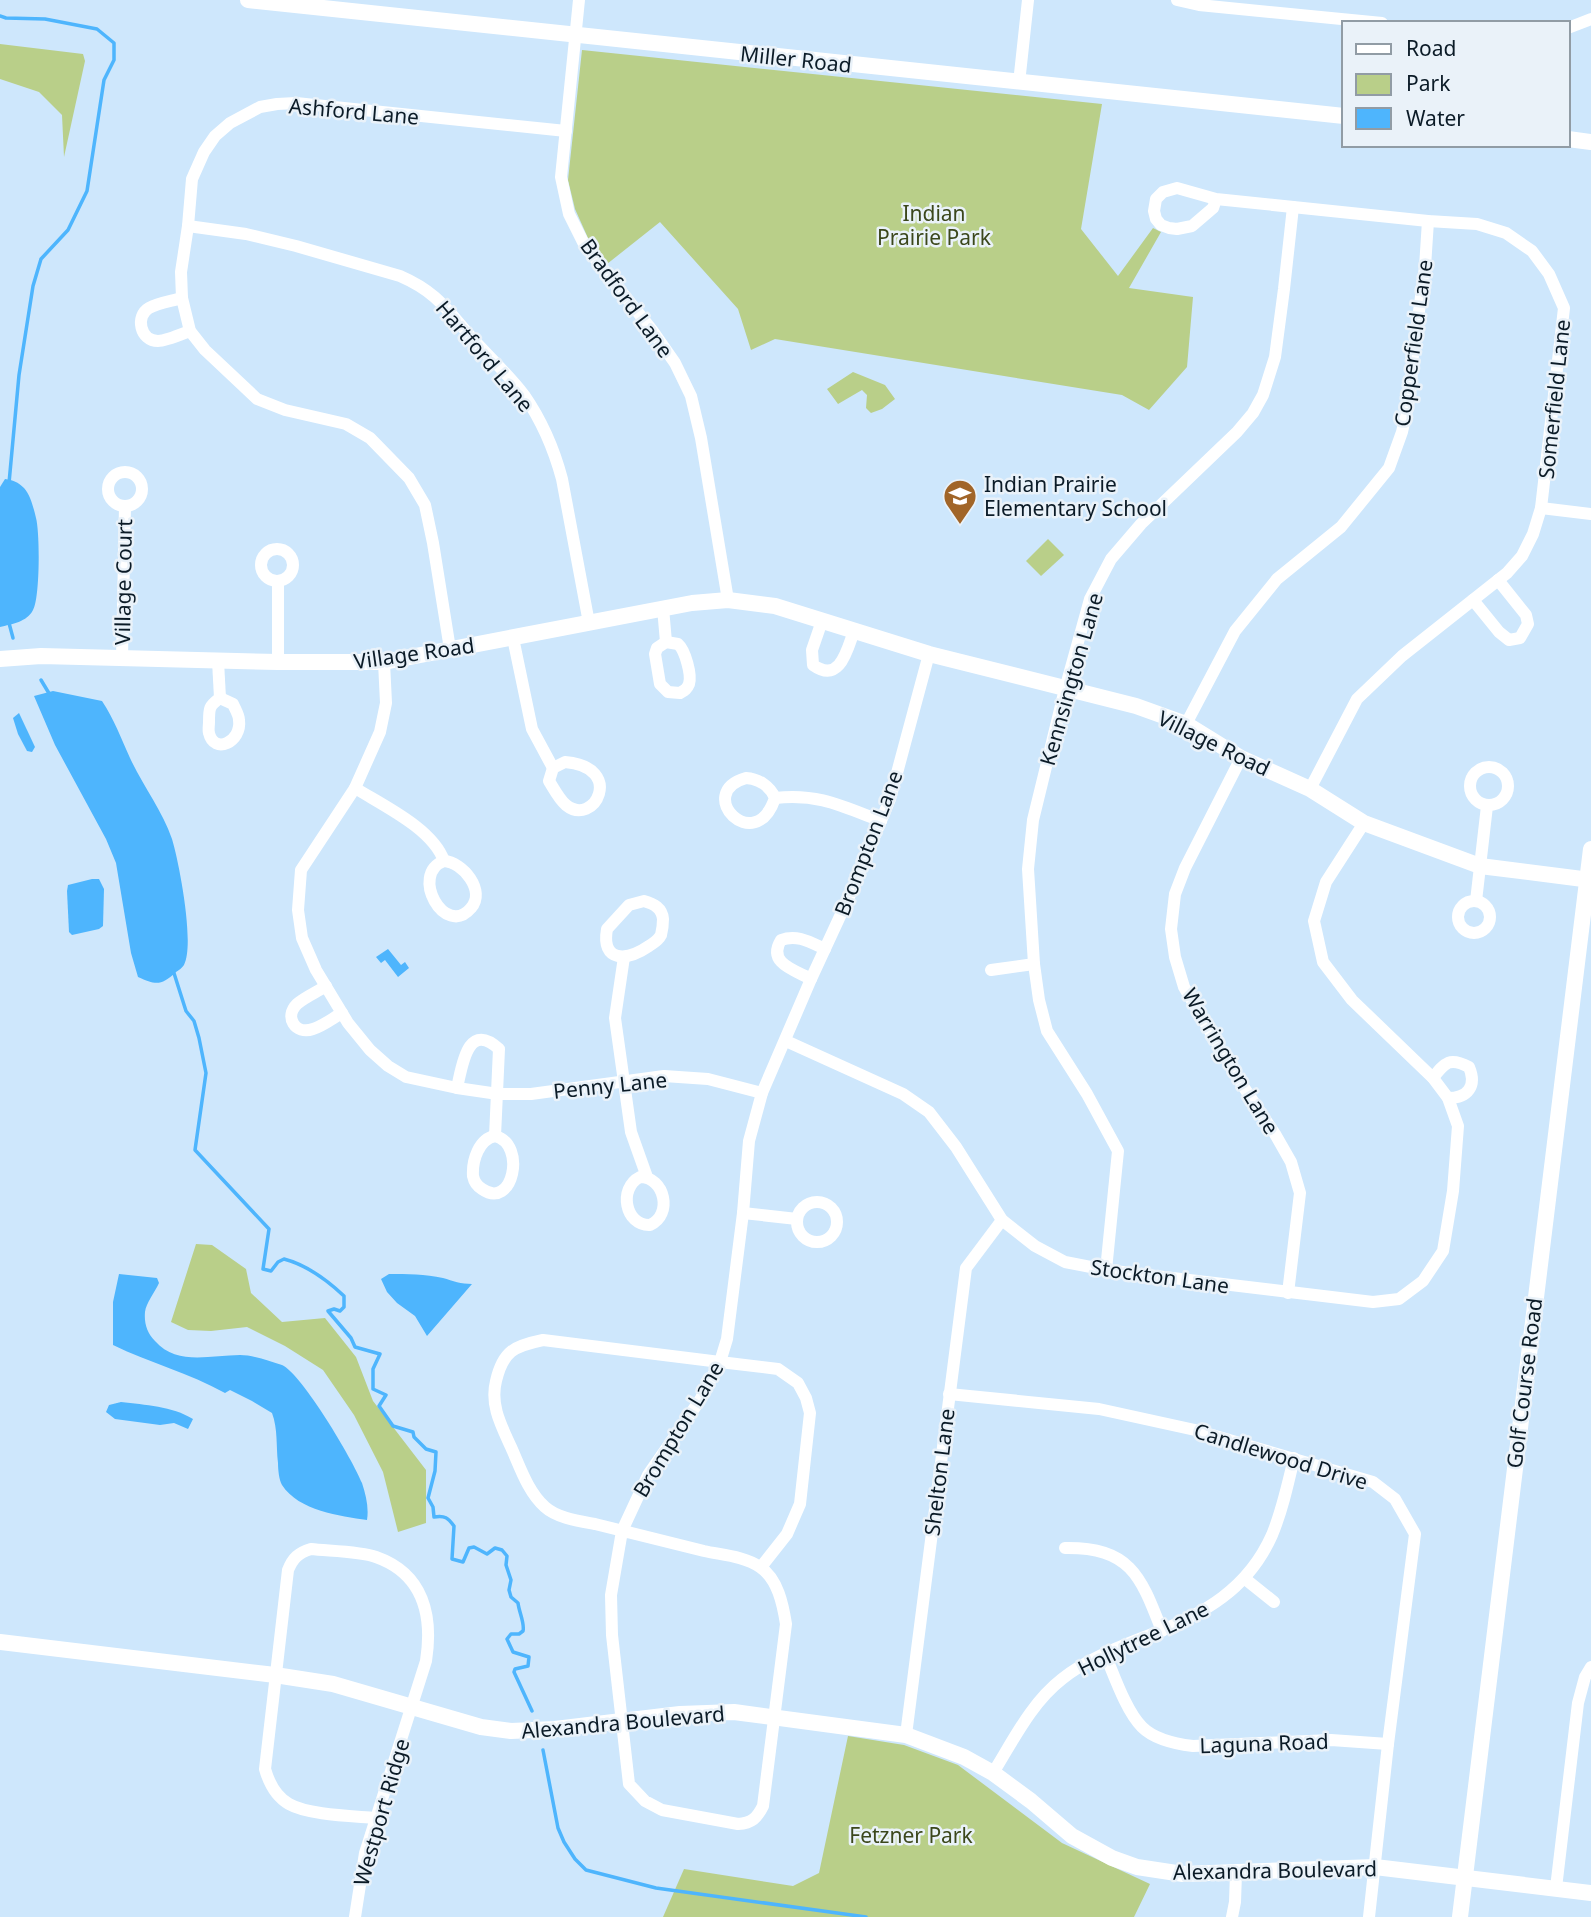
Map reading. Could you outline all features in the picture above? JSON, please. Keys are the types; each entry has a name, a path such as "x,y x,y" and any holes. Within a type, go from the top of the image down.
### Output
{"street":[{"name":"Miller Road","path":"248,0 1342,116"},
{"name":"Bradford Lane","path":"579,0 561,177 569,214 585,246 675,363 691,396 701,438 728,600"},
{"path":"1018,83 1028,0"},
{"path":"1177,0 1199,5 1362,21"},
{"path":"1570,27 1591,19"},
{"name":"Ashford Lane","path":"450,649 425,505 409,478 370,438 346,424 285,410 257,399 212,357 190,331 182,298 181,272 192,179 204,152 215,136 230,123 260,107 277,104 296,103 566,131"},
{"path":"1570,139 1591,142"},
{"name":"Somerfield Lane","path":"1216,199 1213,208 1192,226 1169,228 1156,219 1156,199 1163,192 1177,188 1216,199 1477,224 1506,233 1532,251 1549,274 1564,308 1541,508 1533,534 1522,556 1507,573 1402,656 1357,699 1310,789"},
{"name":"Kennsington Lane","path":"1106,1270 1118,1151 1087,1094 1047,1031 1039,1000 1028,869 1033,820 1090,599 1111,559 1141,524 1237,432 1253,414 1263,395 1275,357 1293,207"},
{"name":"Copperfield Lane","path":"1186,724 1244,620 1277,579 1341,527 1389,468 1402,432 1410,396 1428,221"},
{"name":"Hartford Lane","path":"188,226 246,234 400,276 441,301 523,394 546,432 562,479 589,623"},
{"path":"182,298 147,308 140,323 142,331 149,339 158,341 190,331"},
{"name":"Village Court","path":"122,658 125,506"},
{"path":"1541,508 1591,514"},
{"path":"1474,600 1499,632 1509,640 1520,638 1528,624 1526,615 1498,580"},
{"path":"278,582 278,662"},
{"name":"Village Road","path":"0,659 41,656 384,662 663,608 728,600 775,606 929,654 1136,706 1186,724 1241,758 1310,789 1364,823 1480,866 1589,880"},
{"path":"663,608 666,642"},
{"path":"822,621 812,650 813,665 818,668 834,670 842,663 854,631"},
{"path":"513,638 532,729 553,768"},
{"name":"Brompton Lane","path":"761,1567 782,1601 786,1624 763,1806 758,1817 748,1823 738,1824 662,1810 645,1801 629,1784 612,1635 611,1595 622,1531 648,1475 700,1400 720,1362 727,1339 750,1140 762,1093 890,799 929,654"},
{"path":"218,661 220,698"},
{"name":"Penny Lane","path":"384,662 386,703 375,744 355,788 302,870 298,910 302,937 316,970 342,1013 370,1050 406,1077 498,1094 531,1094 664,1076 708,1079 762,1093"},
{"name":"Warrington Lane","path":"1241,758 1185,869 1175,894 1171,929 1175,957 1184,986 1235,1074 1291,1162 1300,1193 1287,1293"},
{"path":"355,788 422,830 440,850 444,861"},
{"path":"775,798 795,796 827,800 881,821"},
{"path":"1476,901 1487,806"},
{"name":"Stockton Lane","path":"786,1041 903,1094 929,1112 957,1147 1002,1220 1035,1246 1065,1262 1106,1270 1287,1293 1373,1302 1399,1298 1423,1281 1443,1251 1458,1126 1448,1098 1433,1078 1352,1000 1323,962 1314,921 1326,882 1364,823"},
{"name":"Golf Course Road","path":"1460,1917 1591,849"},
{"path":"444,861 457,864 473,883 476,891 476,900 472,907 458,916 450,916 436,906 429,881 432,868 444,861"},
{"path":"644,901 652,903 662,914 661,934 639,953 624,957 610,951 607,945 607,929 629,905 644,901"},
{"path":"811,979 782,964 777,956 777,946 781,940 790,937 825,949"},
{"path":"624,957 615,1018 631,1132 647,1177"},
{"path":"991,970 1034,964"},
{"path":"326,986 298,1003 292,1012 294,1026 302,1031 312,1030 342,1013"},
{"path":"457,1088 467,1048 473,1042 482,1040 499,1049 495,1136"},
{"path":"1433,1078 1445,1063 1453,1062 1469,1067 1472,1085 1466,1093 1457,1098 1448,1098"},
{"path":"495,1136 502,1138 511,1148 513,1174 507,1188 492,1193 478,1187 473,1172 479,1146 495,1136"},
{"path":"743,1213 797,1219"},
{"name":"Shelton Lane","path":"906,1735 966,1268 1002,1220"},
{"path":"543,1340 720,1362 778,1369 798,1383 810,1413 800,1504 787,1534 761,1567 734,1556 565,1517 545,1508 530,1487 495,1410 493,1391 500,1366 510,1350 526,1343 543,1340"},
{"name":"Candlewood Drive","path":"949,1394 1099,1409 1195,1430 1373,1482 1395,1499 1415,1534 1369,1917"},
{"name":"Hollytree Lane","path":"993,1773 1024,1722 1047,1692 1071,1672 1105,1654 1188,1620 1211,1607 1244,1578 1272,1534 1294,1458"},
{"path":"1065,1548 1094,1549 1122,1560 1146,1589 1162,1631"},
{"name":"Westport Ridge","path":"275,1675 288,1570 292,1559 301,1552 311,1549 374,1556 392,1564 407,1576 420,1595 427,1610 429,1639 426,1661 365,1853 355,1917"},
{"path":"1244,1578 1274,1602"},
{"name":"Alexandra Boulevard","path":"0,1642 333,1684 481,1727 511,1731 555,1729 680,1714 734,1713 906,1735 964,1757 993,1773 1072,1836 1112,1858 1137,1867 1171,1873 1375,1867 1591,1893"},
{"name":"Laguna Road","path":"1105,1654 1126,1703 1142,1727 1155,1736 1174,1743 1193,1746 1331,1740 1388,1744"},
{"path":"1556,1888 1578,1703 1585,1677 1591,1667"},
{"path":"275,1675 265,1769 276,1793 289,1804 306,1810 375,1818"},
{"path":"1232,1917 1236,1902 1236,1873"}],"green space":[{"path":"0,44 83,54 85,61 64,157 62,115 39,92 0,79"},
{"name":"Indian Prairie Park","path":"582,50 1102,104 1081,229 1118,276 1153,228 1161,232 1129,288 1193,297 1187,367 1149,410 1122,395 775,339 751,350 738,309 660,222 607,264 588,238 575,209 568,180"},
{"path":"853,372 885,385 895,399 871,413 866,408 867,395 862,390 838,404 827,389"},
{"path":"1048,539 1064,555 1041,576 1026,561"},
{"path":"196,1244 212,1245 246,1269 251,1293 282,1322 325,1318 356,1357 373,1401 426,1470 426,1523 398,1532 383,1472 354,1415 323,1370 285,1346 247,1327 211,1331 188,1330 171,1322"},
{"name":"Fetzner Park","path":"848,1736 904,1745 958,1765 1062,1843 1150,1884 1134,1917 663,1917 684,1869 793,1886 819,1873"}],"water":[{"path":"5,479 20,484 30,498 37,526 39,565 33,610 23,620 0,627 0,487"},
{"path":"53,691 102,701 172,839 185,903 188,940 184,965 162,982 154,983 138,977 131,953 116,863 106,839 55,745 34,696"},
{"path":"19,713 35,747 32,752 27,751 18,734 13,718"},
{"path":"99,879 104,889 103,926 72,935 69,932 68,885"},
{"path":"388,949 401,965 405,962 409,968 398,977 385,960 381,963 376,957"},
{"path":"119,1274 157,1278 159,1283 147,1305 145,1320 150,1335 164,1349 173,1354 194,1357 250,1356 282,1365 291,1372 326,1419 357,1472 366,1497 367,1520 321,1511 289,1494 279,1477 272,1413 230,1390 225,1393 113,1345 113,1302"},
{"path":"389,1274 430,1276 472,1284 427,1336 415,1316 387,1292 381,1279"},
{"path":"121,1402 167,1409 193,1419 188,1429 174,1423 160,1425 115,1419 106,1412 109,1405"}],"waterway":[{"path":"0,16 45,19 97,29 114,43 114,60 104,80 87,191 68,230 41,259 33,286 19,375 9,483"},
{"path":"9,623 13,638"},
{"path":"41,680 50,695"},
{"path":"173,970 186,1011 194,1021 206,1073 195,1150 269,1229 263,1269 271,1271 284,1259 316,1274 344,1296 344,1307 340,1311 328,1311 351,1338 355,1347 380,1354 373,1369 373,1389 386,1395 379,1406 393,1426 413,1432 414,1437 426,1449 436,1452 435,1471 428,1498 434,1517 446,1518 454,1526 452,1559 463,1562 469,1548 474,1547 487,1554 495,1548 502,1550 507,1556 506,1565 511,1580 509,1590 511,1597 518,1603 523,1621 523,1631 511,1634 507,1639 513,1652 529,1657 528,1666 515,1669 514,1672 532,1711"},
{"path":"543,1750 558,1828 575,1859 586,1870 656,1888 866,1917"}],"place":[{"name":"Indian Prairie Elementary School","path":"960,526"}]}
